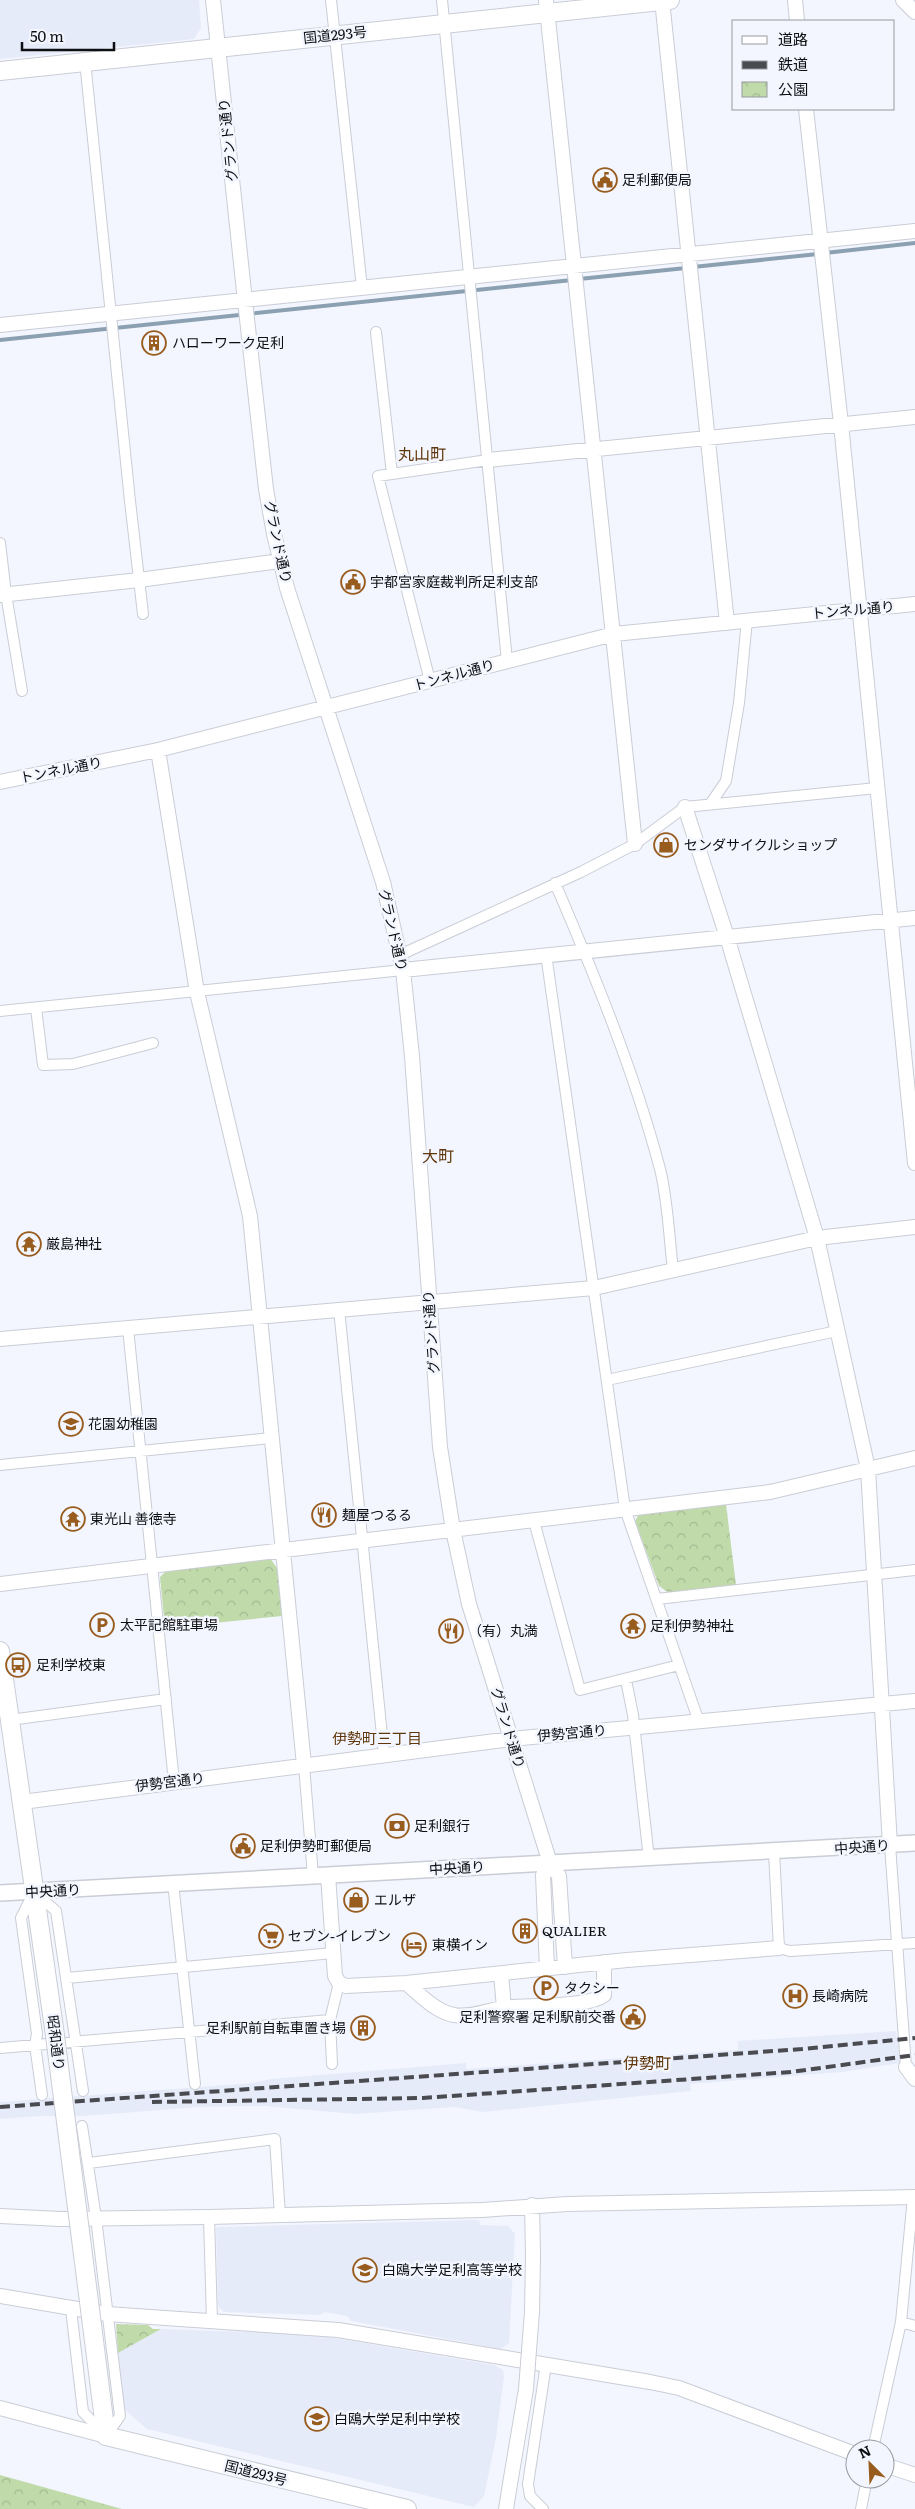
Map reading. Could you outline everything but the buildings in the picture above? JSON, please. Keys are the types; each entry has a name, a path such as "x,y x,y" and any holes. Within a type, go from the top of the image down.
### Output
{"highway":[{"name":"国道293号","path":"0,71 444,23 547,7 665,0"},
{"name":"昭和通り","path":"0,1651 2,1691 10,1720 54,2028 106,2436"},
{"name":"国道293号","path":"106,2436 407,2509"}],"main road":[{"name":"中央通り","path":"0,1893 915,1843"}],"street":[{"name":"グランド通り","path":"213,0 266,488 280,561 325,708 383,882 400,955 414,1075 428,1302 440,1447 453,1530 469,1604 550,1863 559,1876 565,1967"},
{"path":"331,0 362,288"},
{"path":"442,0 507,661"},
{"path":"665,0 727,623"},
{"path":"794,0 797,20"},
{"path":"902,0 915,12"},
{"path":"547,7 635,844"},
{"path":"85,61 138,580 144,614"},
{"path":"806,110 841,424 858,609 915,1163"},
{"path":"0,325 915,231"},
{"path":"376,332 392,474"},
{"path":"430,681 378,476 488,460 915,417"},
{"path":"0,543 3,594 22,690"},
{"path":"3,594 138,580 280,561"},
{"name":"トンネル通り","path":"0,782 158,750 614,634 915,604"},
{"path":"711,803 726,781 739,703 747,620"},
{"path":"158,750 197,992 250,1216 304,1765 335,1976 339,1983 330,2020 332,2064"},
{"path":"400,955 635,844 685,807 877,788"},
{"path":"685,807 727,937 818,1238 868,1469 881,1704 906,2067 915,2079"},
{"path":"555,883 584,950 629,1067 660,1169 674,1270"},
{"path":"0,1011 197,992 584,950 915,918"},
{"path":"546,954 625,1509 699,1722"},
{"path":"36,1008 43,1065 73,1064 153,1043"},
{"path":"0,1339 594,1288 818,1238 915,1227"},
{"path":"339,1309 384,1755"},
{"path":"128,1328 174,1782"},
{"path":"607,1380 837,1331"},
{"path":"0,1465 271,1438"},
{"path":"0,1584 770,1492 915,1458"},
{"path":"534,1521 580,1690 626,1680 679,1665"},
{"path":"657,1599 915,1570"},
{"path":"626,1680 634,1728 649,1859"},
{"path":"10,1720 166,1699"},
{"name":"伊勢宮通り","path":"22,1802 511,1739 915,1701"},
{"path":"774,1852 779,1948"},
{"path":"547,1969 543,1875 550,1863"},
{"path":"173,1883 184,1967 195,2084"},
{"path":"42,2095 35,2045 37,2034 20,1918 34,1892 56,1911 84,2092"},
{"path":"339,1983 355,1987 501,1974 604,1962 779,1948 790,1951 915,1943"},
{"path":"67,1978 333,1953"},
{"path":"406,1983 425,1999 454,2015 504,2008 598,2000 604,1995 606,1988 604,1962"},
{"path":"501,1974 504,2008"},
{"path":"0,2048 330,2020"},
{"path":"82,2126 89,2163 120,2416 106,2436"},
{"path":"89,2163 275,2139 280,2216"},
{"path":"0,2216 208,2218 482,2210 532,2205 914,2197 902,2322 875,2439"},
{"path":"506,2509 526,2388 532,2312 532,2205"},
{"path":"208,2218 212,2321"},
{"path":"0,2296 107,2314 338,2330 679,2388 845,2450"},
{"path":"71,2309 83,2412 106,2436"},
{"path":"902,2322 915,2326"},
{"path":"543,2509 530,2496 528,2484 546,2364"},
{"path":"0,2408 106,2436"},
{"path":"895,2469 915,2476"},
{"path":"861,2509 865,2489"}],"shaded area":[{"path":"0,0 199,0 201,28 194,39 0,59"},
{"path":"896,2031 900,2063 842,2072 690,2084 691,2091 483,2112 454,2107 355,2114 264,2106 199,2107 84,2116 41,2116 0,2119 0,2102 253,2083 271,2079 466,2063 466,2069 738,2050 738,2041"},
{"name":"白鴎大学足利高等学校","path":"479,2220 480,2225 508,2226 515,2234 509,2343 501,2349 351,2321 347,2316 324,2312 320,2315 224,2312 218,2306 216,2227"},
{"name":"白鴎大学足利中学校","path":"161,2329 311,2334 494,2365 503,2370 504,2377 496,2438 484,2496 474,2507 147,2429 125,2410 118,2353"}],"green space":[{"path":"726,1504 736,1585 669,1593 659,1586 635,1521 639,1514"},
{"path":"270,1558 277,1568 282,1616 165,1628 160,1577 166,1571"},
{"path":"116,2324 148,2325 153,2329 161,2329 118,2353"},
{"path":"0,2475 122,2509 0,2509"}],"waterway":[{"path":"825,253 915,243"},
{"path":"693,267 818,254"},
{"path":"579,279 686,268"},
{"path":"0,340 572,280"}],"railway":[{"path":"0,2107 802,2049 915,2038"},
{"path":"152,2102 423,2098 791,2072 915,2055"}],"place":[{"name":"足利郵便局","path":"605,180"},
{"name":"ハローワーク足利","path":"154,343"},
{"name":"宇都宮家庭裁判所足利支部","path":"353,582"},
{"name":"センダサイクルショップ","path":"666,845"},
{"name":"厳島神社","path":"29,1244"},
{"name":"花園幼稚園","path":"71,1424"},
{"name":"麺屋つるる","path":"324,1515"},
{"name":"東光山 善徳寺","path":"73,1519"},
{"name":"太平記館駐車場","path":"102,1625"},
{"name":"足利伊勢神社","path":"633,1626"},
{"name":"（有）丸満","path":"451,1631"},
{"name":"足利学校東","path":"18,1665"},
{"name":"足利銀行","path":"397,1826"},
{"name":"足利伊勢町郵便局","path":"243,1846"},
{"name":"エルザ","path":"356,1900"},
{"name":"QUALIER","path":"525,1931"},
{"name":"セブン-イレブン","path":"271,1936"},
{"name":"東横イン","path":"414,1945"},
{"name":"タクシー","path":"546,1988"},
{"name":"長崎病院","path":"795,1996"},
{"name":"足利警察署 足利駅前交番","path":"633,2017"},
{"name":"足利駅前自転車置き場","path":"363,2028"},
{"name":"白鴎大学足利高等学校","path":"365,2270"},
{"name":"白鴎大学足利中学校","path":"317,2419"}],"district":[{"name":"丸山町","path":"422,454"},
{"name":"大町","path":"438,1156"},
{"name":"伊勢町三丁目","path":"377,1739"},
{"name":"伊勢町","path":"647,2063"}]}
